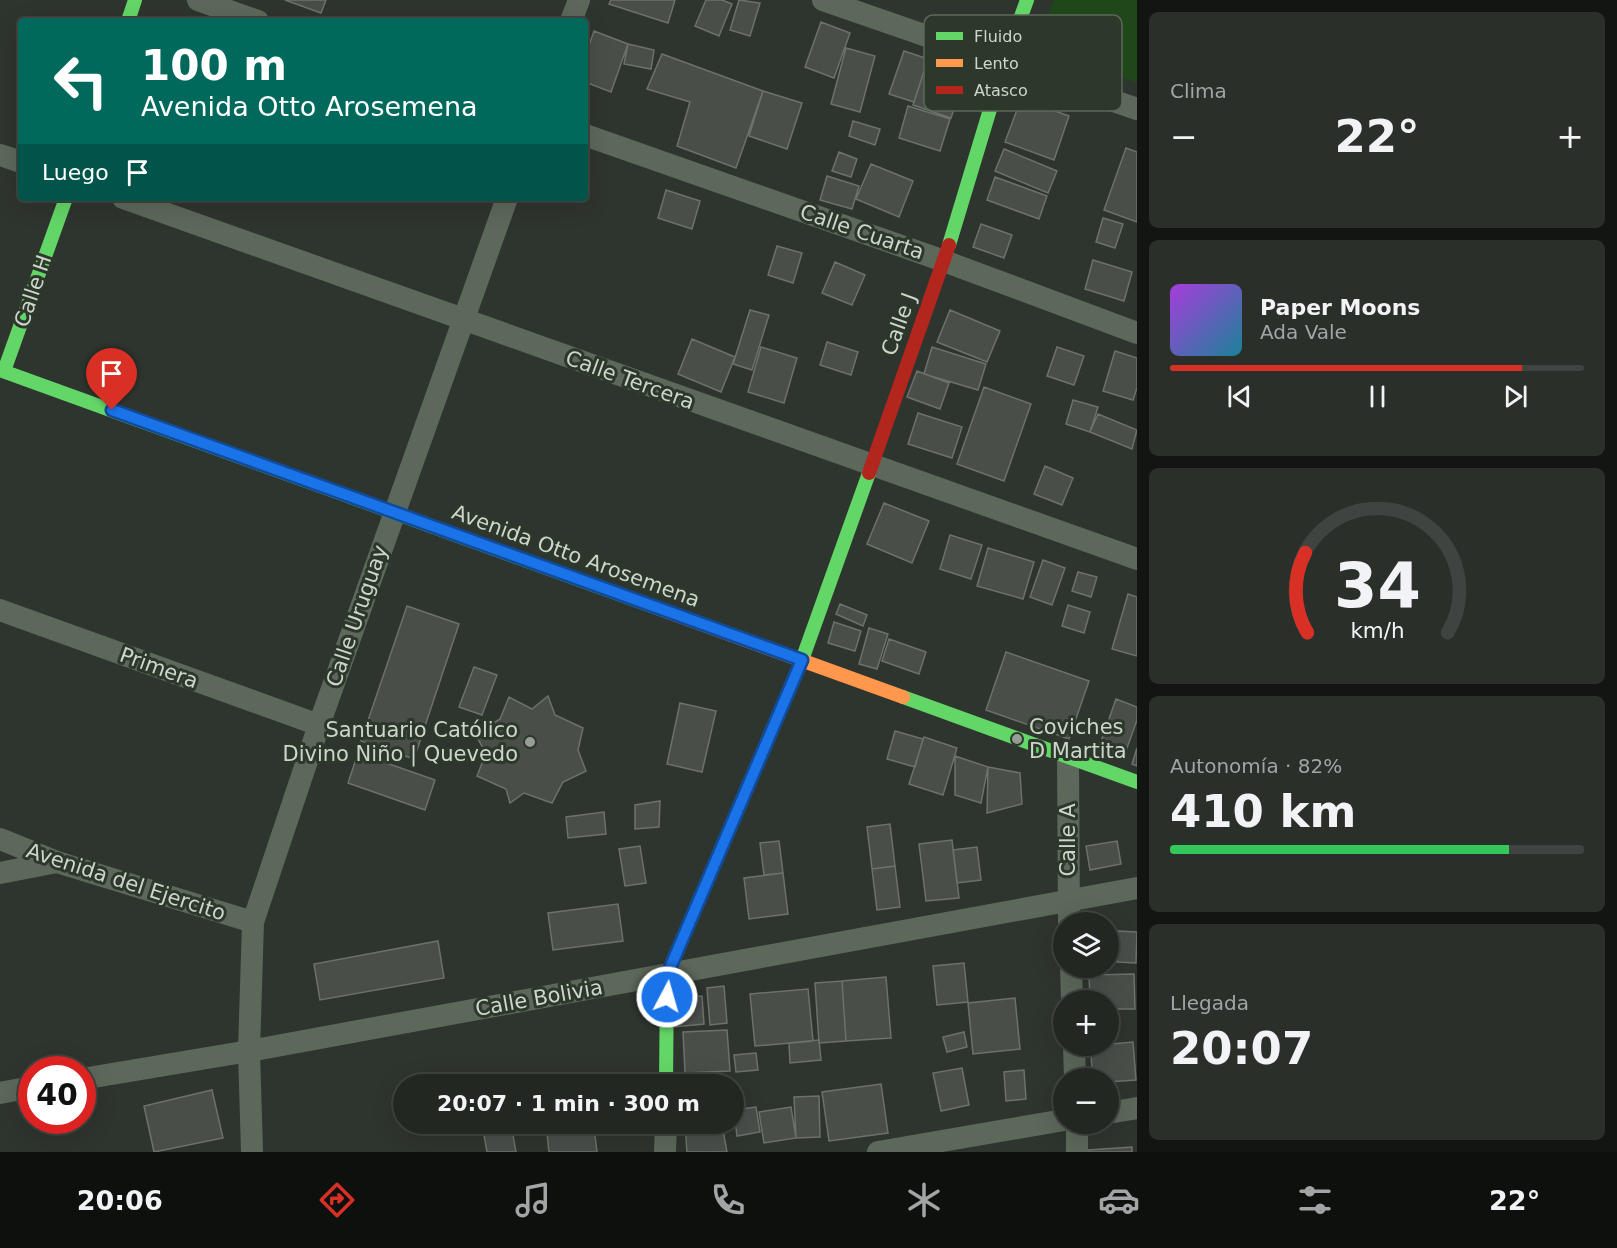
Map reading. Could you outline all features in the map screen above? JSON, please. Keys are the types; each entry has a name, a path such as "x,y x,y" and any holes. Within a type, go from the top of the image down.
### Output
{"street":[{"path":"129,18 135,0"},
{"path":"198,0 249,18"},
{"path":"572,18 579,0"},
{"path":"823,0 924,35"},
{"name":"Calle J","path":"1022,15 1027,0"},
{"path":"1122,104 1137,109"},
{"name":"Calle J","path":"667,975 802,660 944,261 989,111"},
{"name":"Calle Cuarta","path":"588,136 944,261 1137,333"},
{"path":"0,155 18,161"},
{"name":"Calle H","path":"2,375 65,201"},
{"name":"Calle Tercera","path":"131,201 1137,559"},
{"name":"Calle Uruguay","path":"252,1152 249,1051 253,922 393,512 506,201"},
{"name":"Avenida Otto Arosemena","path":"2,375 393,512 1137,782"},
{"name":"Primera","path":"0,610 319,725"},
{"name":"Calle A","path":"1068,757 1069,912"},
{"name":"Avenida del Ejercito","path":"0,839 57,862 253,922"},
{"path":"0,873 57,862"},
{"name":"Calle Bolivia","path":"1069,912 1137,888"},
{"name":"Calle Bolivia","path":"96,1077 667,975 1053,915"},
{"path":"666,1074 667,975"},
{"path":"0,1093 18,1090"},
{"path":"1119,1111 1137,1108"},
{"path":"878,1152 1053,1122"},
{"path":"666,1134 666,1152"},
{"path":"1077,1134 1077,1152"}],"green space":[{"path":"1054,0 1137,0 1137,83 1122,77 1122,15 1048,15"}],"building":[{"path":"285,0 326,0 321,13"},
{"path":"611,0 675,0 668,23 609,4"},
{"path":"706,0 722,0 732,4 719,36 695,26"},
{"path":"739,0 760,3 750,36 730,30"},
{"path":"821,22 850,33 834,78 805,67"},
{"path":"594,31 628,44 611,92 588,83 588,48"},
{"path":"628,44 654,50 651,69 624,64"},
{"path":"846,48 875,56 860,112 831,104"},
{"path":"904,51 924,58 924,71 914,102 889,94"},
{"path":"662,54 763,91 736,168 677,146 690,102 647,89"},
{"path":"924,71 924,109 913,105"},
{"path":"763,91 802,103 787,149 749,136"},
{"path":"908,106 950,119 940,151 899,138"},
{"path":"931,111 953,111 951,118"},
{"path":"1017,111 1055,111 1069,116 1054,160 1005,142"},
{"path":"853,121 880,129 875,145 849,136"},
{"path":"1126,148 1137,152 1137,222 1104,210"},
{"path":"1004,149 1057,171 1048,193 995,171"},
{"path":"839,152 857,159 851,177 832,171"},
{"path":"871,164 913,181 899,217 856,199"},
{"path":"827,176 859,186 852,209 820,200"},
{"path":"995,177 1047,196 1039,219 987,200"},
{"path":"666,190 700,201 692,229 658,218"},
{"path":"1103,218 1123,224 1115,248 1096,242"},
{"path":"981,224 1012,235 1004,258 973,247"},
{"path":"777,246 802,253 793,283 768,275"},
{"path":"1093,260 1132,272 1124,301 1085,289"},
{"path":"835,262 865,275 852,305 822,293"},
{"path":"750,310 769,315 752,370 733,364"},
{"path":"950,310 1000,331 987,362 937,342"},
{"path":"692,339 735,357 721,392 678,374"},
{"path":"827,342 858,352 851,375 820,365"},
{"path":"761,347 797,358 784,403 748,392"},
{"path":"932,347 986,364 978,390 924,374"},
{"path":"1057,347 1084,356 1074,385 1047,376"},
{"path":"1115,351 1137,358 1137,388 1133,400 1103,391"},
{"path":"917,371 949,383 940,409 907,397"},
{"path":"984,387 1031,404 1004,481 957,464"},
{"path":"1073,400 1098,407 1090,432 1066,424"},
{"path":"918,413 962,427 952,458 908,444"},
{"path":"1098,414 1137,430 1132,449 1090,432"},
{"path":"1045,466 1073,478 1062,505 1034,494"},
{"path":"884,503 929,521 912,563 867,544"},
{"path":"950,535 982,545 971,579 940,569"},
{"path":"988,548 1034,562 1023,599 977,586"},
{"path":"1043,560 1065,568 1052,605 1030,597"},
{"path":"1078,572 1097,577 1091,597 1072,591"},
{"path":"1128,594 1137,597 1137,656 1112,649"},
{"path":"840,604 867,615 863,626 836,614"},
{"path":"1068,605 1090,612 1084,633 1062,626"},
{"path":"407,606 459,624 414,759 361,741"},
{"path":"834,622 861,631 855,651 828,643"},
{"path":"869,628 888,634 877,669 859,664"},
{"path":"889,639 926,652 919,674 882,661"},
{"path":"1006,652 1089,681 1069,739 986,710"},
{"path":"474,667 497,675 482,715 459,707"},
{"name":"Santuario Católico Divino Niño | Quevedo","path":"548,696 555,715 583,728 578,750 586,771 563,782 552,803 524,793 510,803 506,789 477,776 486,753 475,734 500,719 509,697 532,709"},
{"path":"1116,699 1137,707 1137,720 1123,759 1098,750"},
{"path":"680,703 716,711 702,772 667,764"},
{"path":"895,731 923,739 915,767 887,759"},
{"path":"924,737 957,748 943,795 909,784"},
{"path":"1137,748 1137,766 1132,764"},
{"path":"358,753 435,780 425,810 348,783"},
{"path":"955,756 988,767 981,803 955,795"},
{"path":"988,767 1020,773 1022,804 987,813"},
{"path":"660,801 659,827 635,829 635,805"},
{"path":"604,812 606,834 568,838 566,817"},
{"path":"890,824 895,866 872,869 867,827"},
{"path":"952,840 959,898 926,901 919,844"},
{"path":"779,841 783,873 764,875 760,843"},
{"path":"1117,841 1121,864 1090,870 1086,846"},
{"path":"640,846 646,883 625,886 619,849"},
{"path":"977,847 981,880 957,883 953,850"},
{"path":"895,866 900,907 877,910 872,869"},
{"path":"783,873 788,914 749,919 744,878"},
{"path":"618,904 623,941 553,950 548,913"},
{"path":"1119,931 1137,932 1136,963 1119,962"},
{"path":"438,941 444,978 320,1000 314,964"},
{"path":"964,963 968,1002 937,1005 933,966"},
{"path":"1119,974 1134,974 1135,1009 1119,1009 1119,990 1090,990 1089,978 1119,978"},
{"path":"886,977 891,1038 846,1041 842,981"},
{"path":"842,981 846,1041 819,1043 815,983"},
{"path":"724,986 727,1023 710,1025 707,988"},
{"path":"808,989 813,1041 755,1046 750,994"},
{"path":"702,996 704,1024 674,1027 672,998"},
{"path":"1015,998 1020,1049 973,1054 968,1003"},
{"path":"727,1030 730,1071 685,1073 683,1032"},
{"path":"964,1032 967,1047 947,1052 943,1037"},
{"path":"819,1040 821,1060 790,1063 789,1043"},
{"path":"1133,1042 1136,1080 1119,1081 1119,1068 1092,1068 1091,1056 1119,1056 1119,1043"},
{"path":"756,1053 758,1070 736,1072 734,1055"},
{"path":"962,1068 969,1105 941,1111 933,1073"},
{"path":"1024,1070 1026,1099 1006,1101 1004,1072"},
{"path":"881,1084 888,1133 829,1141 822,1092"},
{"path":"212,1090 223,1138 154,1152 144,1106"},
{"path":"819,1096 820,1137 796,1138 794,1097"},
{"path":"756,1107 760,1132 737,1136 737,1134 744,1134 744,1109"},
{"path":"791,1107 796,1138 764,1143 759,1112"},
{"path":"484,1134 513,1134 516,1152 487,1152"},
{"path":"547,1134 595,1134 597,1152 549,1152"},
{"path":"686,1134 724,1134 727,1152 687,1152"},
{"path":"1132,1147 1132,1152 1088,1152 1088,1150"}],"traffic: fast":[{"path":"129,18 135,0"},
{"path":"1022,15 1027,0"},
{"path":"949,245 989,111"},
{"path":"4,371 65,201"},
{"path":"0,370 668,612"},
{"path":"666,1074 667,975 802,660 869,473"},
{"path":"903,697 1137,782"}],"traffic: slow":[{"path":"668,612 903,697"}],"traffic: jam":[{"path":"869,473 949,245"}],"place":[{"name":"Coviches D Martita","path":"1017,739"},
{"name":"Santuario Católico Divino Niño | Quevedo","path":"530,742"}],"route":[{"path":"112,410 802,660 667,975 667,997"}]}
